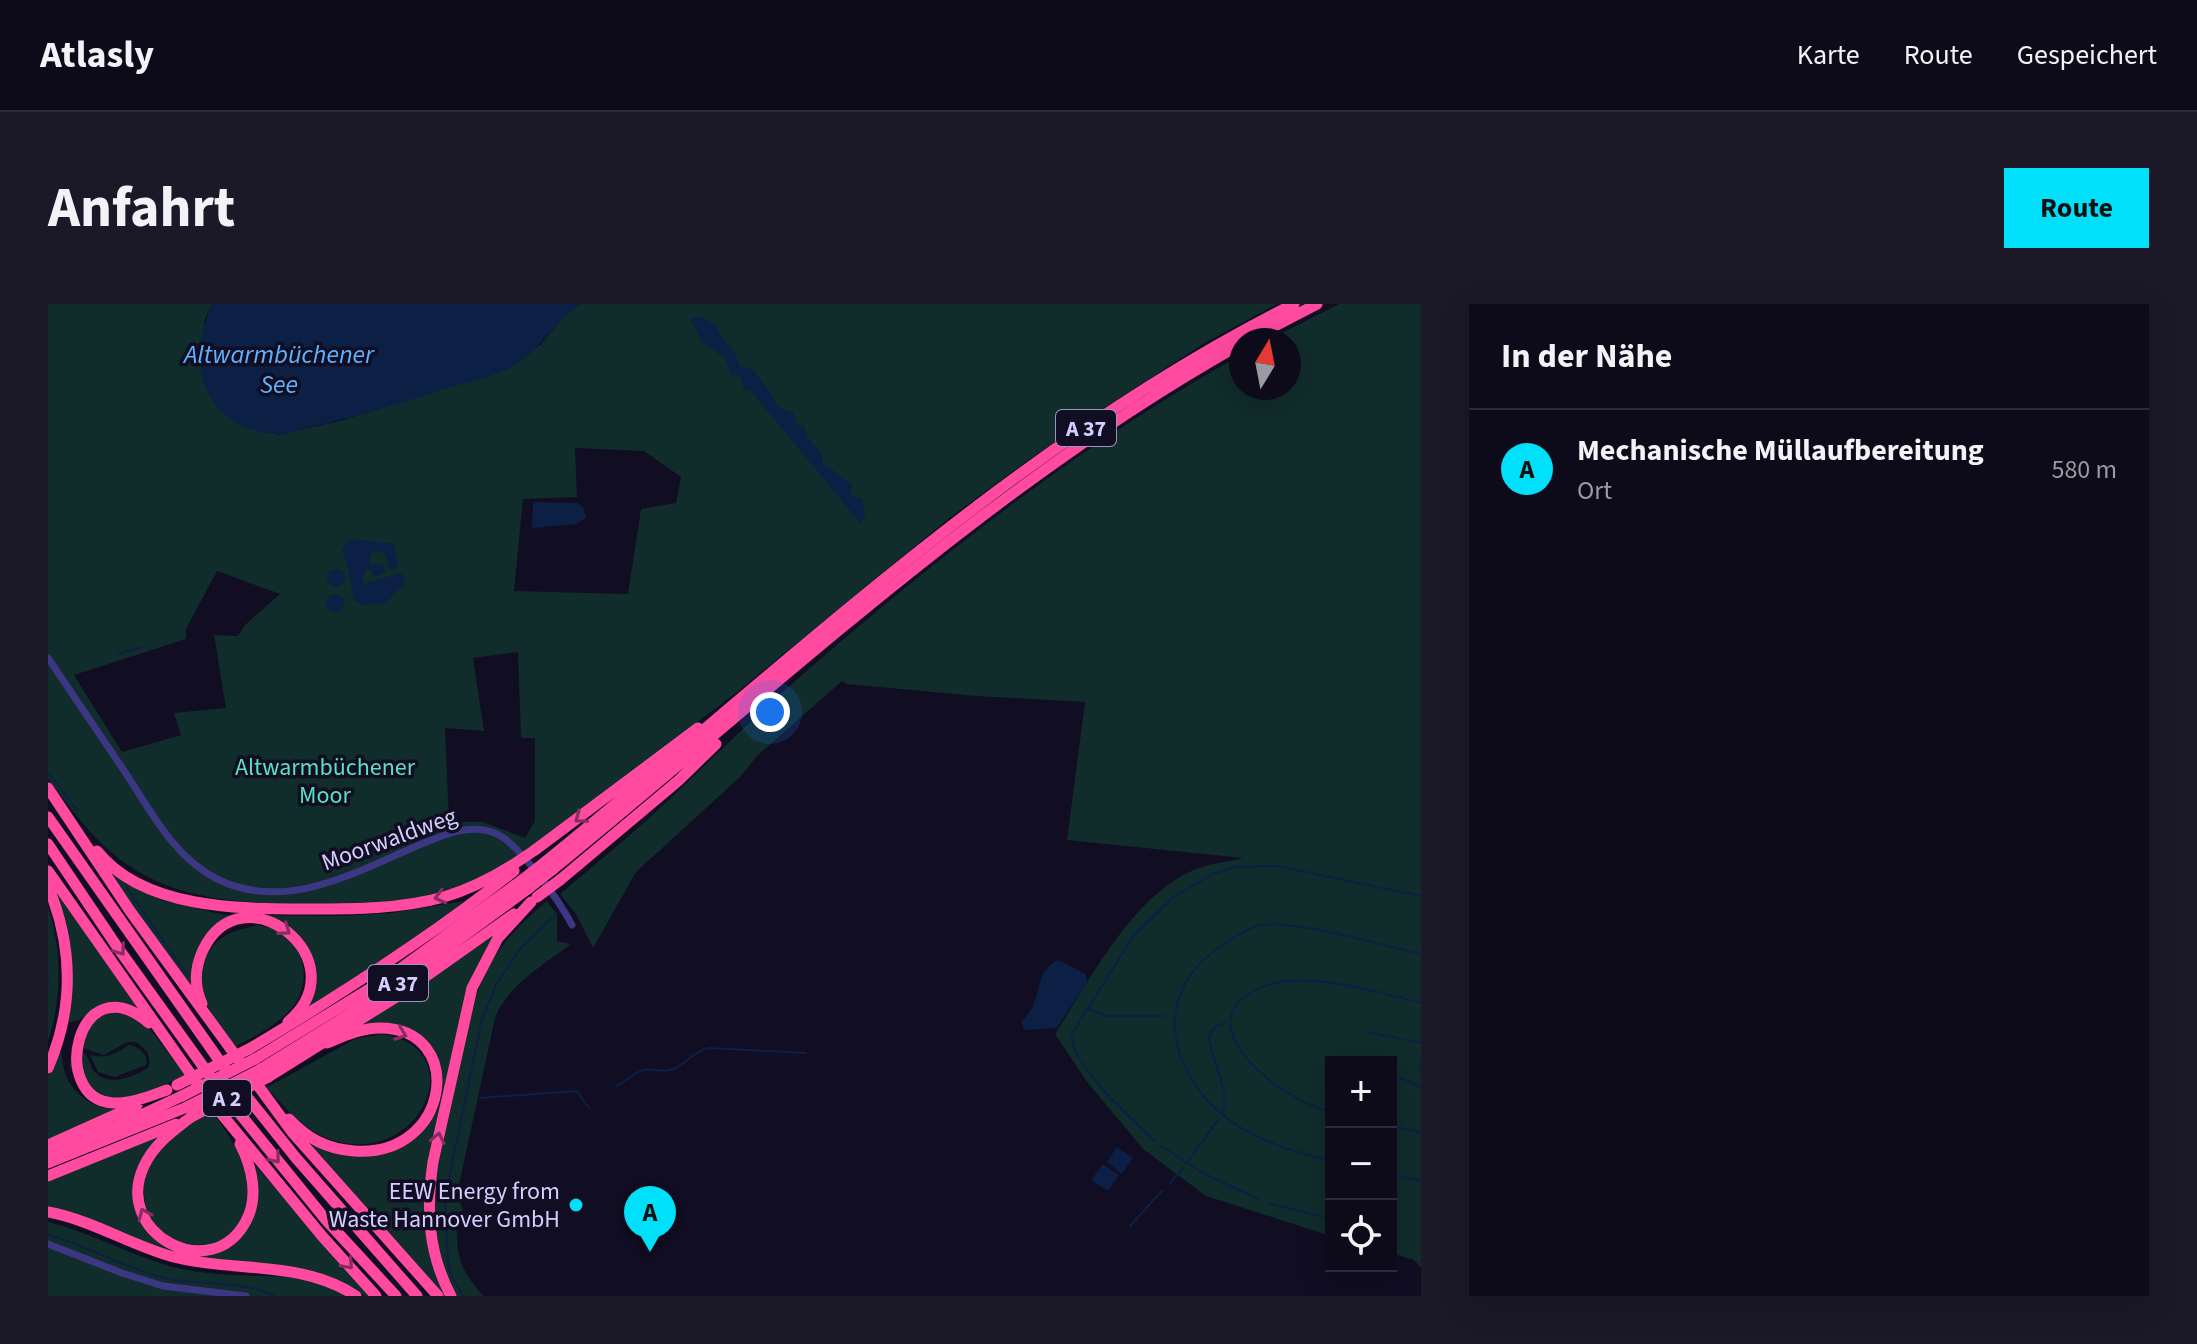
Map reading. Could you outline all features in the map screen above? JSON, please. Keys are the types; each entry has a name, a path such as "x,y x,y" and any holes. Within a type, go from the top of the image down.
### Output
{"highway":[{"name":"A 37","path":"546,863 892,573 1014,479 1144,389 1294,304"},
{"path":"1271,328 1317,304"},
{"name":"A 37","path":"546,863 678,781 767,692 888,590 1020,487 1140,405 1229,351"},
{"path":"327,1043 458,955 546,863 553,838 676,742 735,704"},
{"path":"51,793 103,859 118,871 169,895 209,905 246,909 384,908 446,897 493,877 524,884"},
{"path":"51,793 130,911 292,1132 438,1296"},
{"name":"A 2","path":"48,817 127,933 248,1099 313,1179 417,1296"},
{"name":"A 2","path":"48,844 179,1035 326,1220 396,1296"},
{"path":"261,1041 303,1019 449,922 524,884 546,863"},
{"path":"48,871 164,1040 224,1120 376,1296"},
{"name":"A 37","path":"48,1163 258,1063 524,884"},
{"path":"451,1296 436,1260 429,1227 429,1187 433,1162 472,988 524,884"},
{"path":"48,886 64,934 68,969 65,1011 48,1068"},
{"path":"207,1017 196,985 199,959 205,945 221,928 243,919 266,919 289,931 304,948 308,960 310,982 307,995 296,1016 261,1041 258,1063"},
{"path":"127,933 233,1052"},
{"path":"164,1040 136,1014 123,1009 99,1010 75,1027 67,1049 67,1062 75,1083 92,1098 103,1102 181,1099"},
{"path":"48,1176 181,1099 258,1063 351,1033 381,1028 396,1030 421,1043 433,1062 438,1082 435,1102 417,1130 394,1145 360,1151 325,1146 311,1138 261,1090"},
{"name":"A 37","path":"48,1152 181,1099"},
{"path":"181,1099 167,1136 151,1154 140,1177 138,1198 144,1217 154,1232 171,1245 193,1251 216,1248 236,1235 249,1216 252,1177 248,1162 224,1120"},
{"path":"48,1145 181,1099"},
{"path":"48,1212 72,1218 171,1256 299,1273 325,1280 356,1296"}],"street":[{"name":"Moorwaldweg","path":"48,658 161,827 194,863 216,878 250,889 297,891 336,881 450,833 473,829 491,831 512,845 572,925"},
{"path":"48,1244 163,1286 246,1296"}],"green space":[{"name":"Altwarmbüchener Moor","path":"48,304 212,304 204,322 277,435 340,421 510,368 541,344 567,312 581,304 1277,304 1203,344 1023,464 952,516 736,693 510,863 477,880 443,893 379,903 235,901 183,891 158,882 112,853 87,828 48,779","holes":["575,448 644,451 681,477 676,503 641,509 628,594 514,591 523,499 577,497","217,571 280,594 244,626 238,636 214,635 226,708 174,713 181,735 122,752 74,675 186,639 186,629","518,652 521,738 535,738 535,821 525,838 483,822 449,822 445,728 484,731 473,658"]},
{"path":"1339,304 1421,304 1421,1268 1414,1260 1397,1255 1397,1056 1325,1056 1325,1234 1206,1196 1143,1149 1087,1082 1055,1034 1115,941 1151,899 1194,870 1243,858 1067,840 1085,702 976,696 847,684 842,681 758,755 739,778 636,872 593,948 576,914 560,894 646,821 763,710 899,593 1008,507 1122,427 1229,362 1229,400 1301,400 1301,328 1292,328"},
{"path":"102,865 160,900 225,915 392,913 465,901 343,989 308,1010 313,977 310,955 306,945 290,929 254,916 211,934 195,997"},
{"path":"52,883 145,1016 93,1011 68,1023 70,952"},
{"path":"547,901 557,915 557,941 571,944 518,985 495,1018 459,1185 458,1197 463,1210 456,1218 460,1260 483,1296 455,1296 439,1253 432,1207 435,1169 469,1018 483,977 496,955 523,922"},
{"path":"48,907 56,939 58,991 48,1041"},
{"path":"258,925 281,932 290,939 301,957 302,989 292,1008 280,1020 236,1046 208,1007 203,987 203,967 211,949 222,938"},
{"path":"503,925 482,958 426,1194 449,1296 441,1296 307,1143 349,1154 419,1134 429,1123 441,1101 443,1090 438,1067 431,1056 403,1028 381,1024 359,1027"},
{"path":"118,1012 146,1024 185,1075 139,1098 111,1101 76,1080 70,1067 71,1053 78,1051 86,1055 93,1070 105,1079 128,1077 148,1068 147,1053 135,1042 127,1042 104,1055 73,1045 82,1024 95,1017"},
{"path":"381,1034 411,1044 427,1063 430,1085 422,1108 406,1128 381,1141 351,1144 316,1133 266,1088 355,1039"},
{"path":"129,1045 142,1051 146,1065 115,1077 98,1072 90,1055 111,1055"},
{"path":"61,1050 67,1078 77,1093 101,1107 119,1109 48,1140 48,1076"},
{"path":"213,1113 240,1157 249,1190 248,1206 242,1221 226,1237 210,1245 190,1247 173,1240 155,1224 144,1199 144,1186 152,1160 170,1138 189,1124"},
{"path":"158,1137 139,1171 144,1225 193,1254 244,1231 254,1164 371,1296 365,1296 344,1284 168,1252 48,1209 48,1181"},
{"path":"48,1222 185,1270 305,1278 349,1296 48,1296"}],"water":[{"name":"Altwarmbüchener See","path":"212,304 581,304 520,362 502,371 364,414 280,434 251,429 232,420 217,406 207,389 201,348 204,326"},
{"path":"700,317 716,325 739,365 753,370 777,406 793,413 797,425 805,427 807,438 822,454 823,466 852,485 850,492 862,499 865,517 861,524 751,391 744,389 740,377 730,373 725,358 701,341 690,318"},
{"path":"533,502 578,503 586,517 577,524 532,528"},
{"path":"352,539 394,544 398,566 390,571 385,553 373,551 370,564 382,564 386,572 375,576 366,570 362,579 365,584 400,573 405,576 403,588 385,604 363,605 354,600 341,548"},
{"path":"336,569 345,578 336,587 327,578"},
{"path":"331,594 339,594 344,603 342,610 331,612 326,607 326,599"},
{"path":"1058,960 1086,974 1087,982 1057,1028 1024,1030 1021,1022 1033,1006 1043,974"},
{"path":"1117,1147 1133,1158 1122,1174 1107,1162"},
{"path":"1103,1164 1119,1175 1108,1191 1091,1180"}],"waterway":[{"path":"118,654 142,647"},
{"path":"48,772 77,810"},
{"path":"1155,1141 1093,1077 1074,1048 1071,1035 1134,935 1175,896 1213,874 1234,867 1277,866 1421,896"},
{"path":"126,887 186,973"},
{"path":"463,1296 448,1262 445,1197 482,1019 496,985 520,949 557,913"},
{"path":"1325,1159 1285,1148 1241,1128 1216,1109 1198,1089 1185,1068 1175,1024 1178,1002 1187,981 1202,962 1223,945 1260,925 1316,929 1421,954"},
{"path":"48,975 48,980"},
{"path":"1325,1110 1286,1091 1263,1075 1244,1056 1233,1035 1231,1016 1243,998 1271,984 1305,980 1346,985 1421,1003"},
{"path":"1088,1009 1107,1016 1165,1016"},
{"path":"1222,1113 1223,1086 1209,1036 1216,1026 1225,1023"},
{"path":"1368,1032 1421,1043"},
{"path":"616,1086 640,1071 675,1069 708,1048 806,1053"},
{"path":"1397,1077 1421,1087"},
{"path":"480,1098 577,1091 589,1108"},
{"path":"1186,1164 1218,1120"},
{"path":"1397,1127 1421,1132"},
{"path":"1162,1146 1201,1172 1260,1200"},
{"path":"1170,1183 1183,1168"},
{"path":"1397,1176 1421,1181"},
{"path":"1130,1226 1162,1191"},
{"path":"1268,1203 1325,1217"},
{"path":"48,1235 165,1278 236,1285 275,1296"}],"place":[{"name":"EEW Energy from Waste Hannover GmbH","path":"576,1205"},
{"name":"Mechanische Müllaufbereitung","path":"650,1252"}]}
